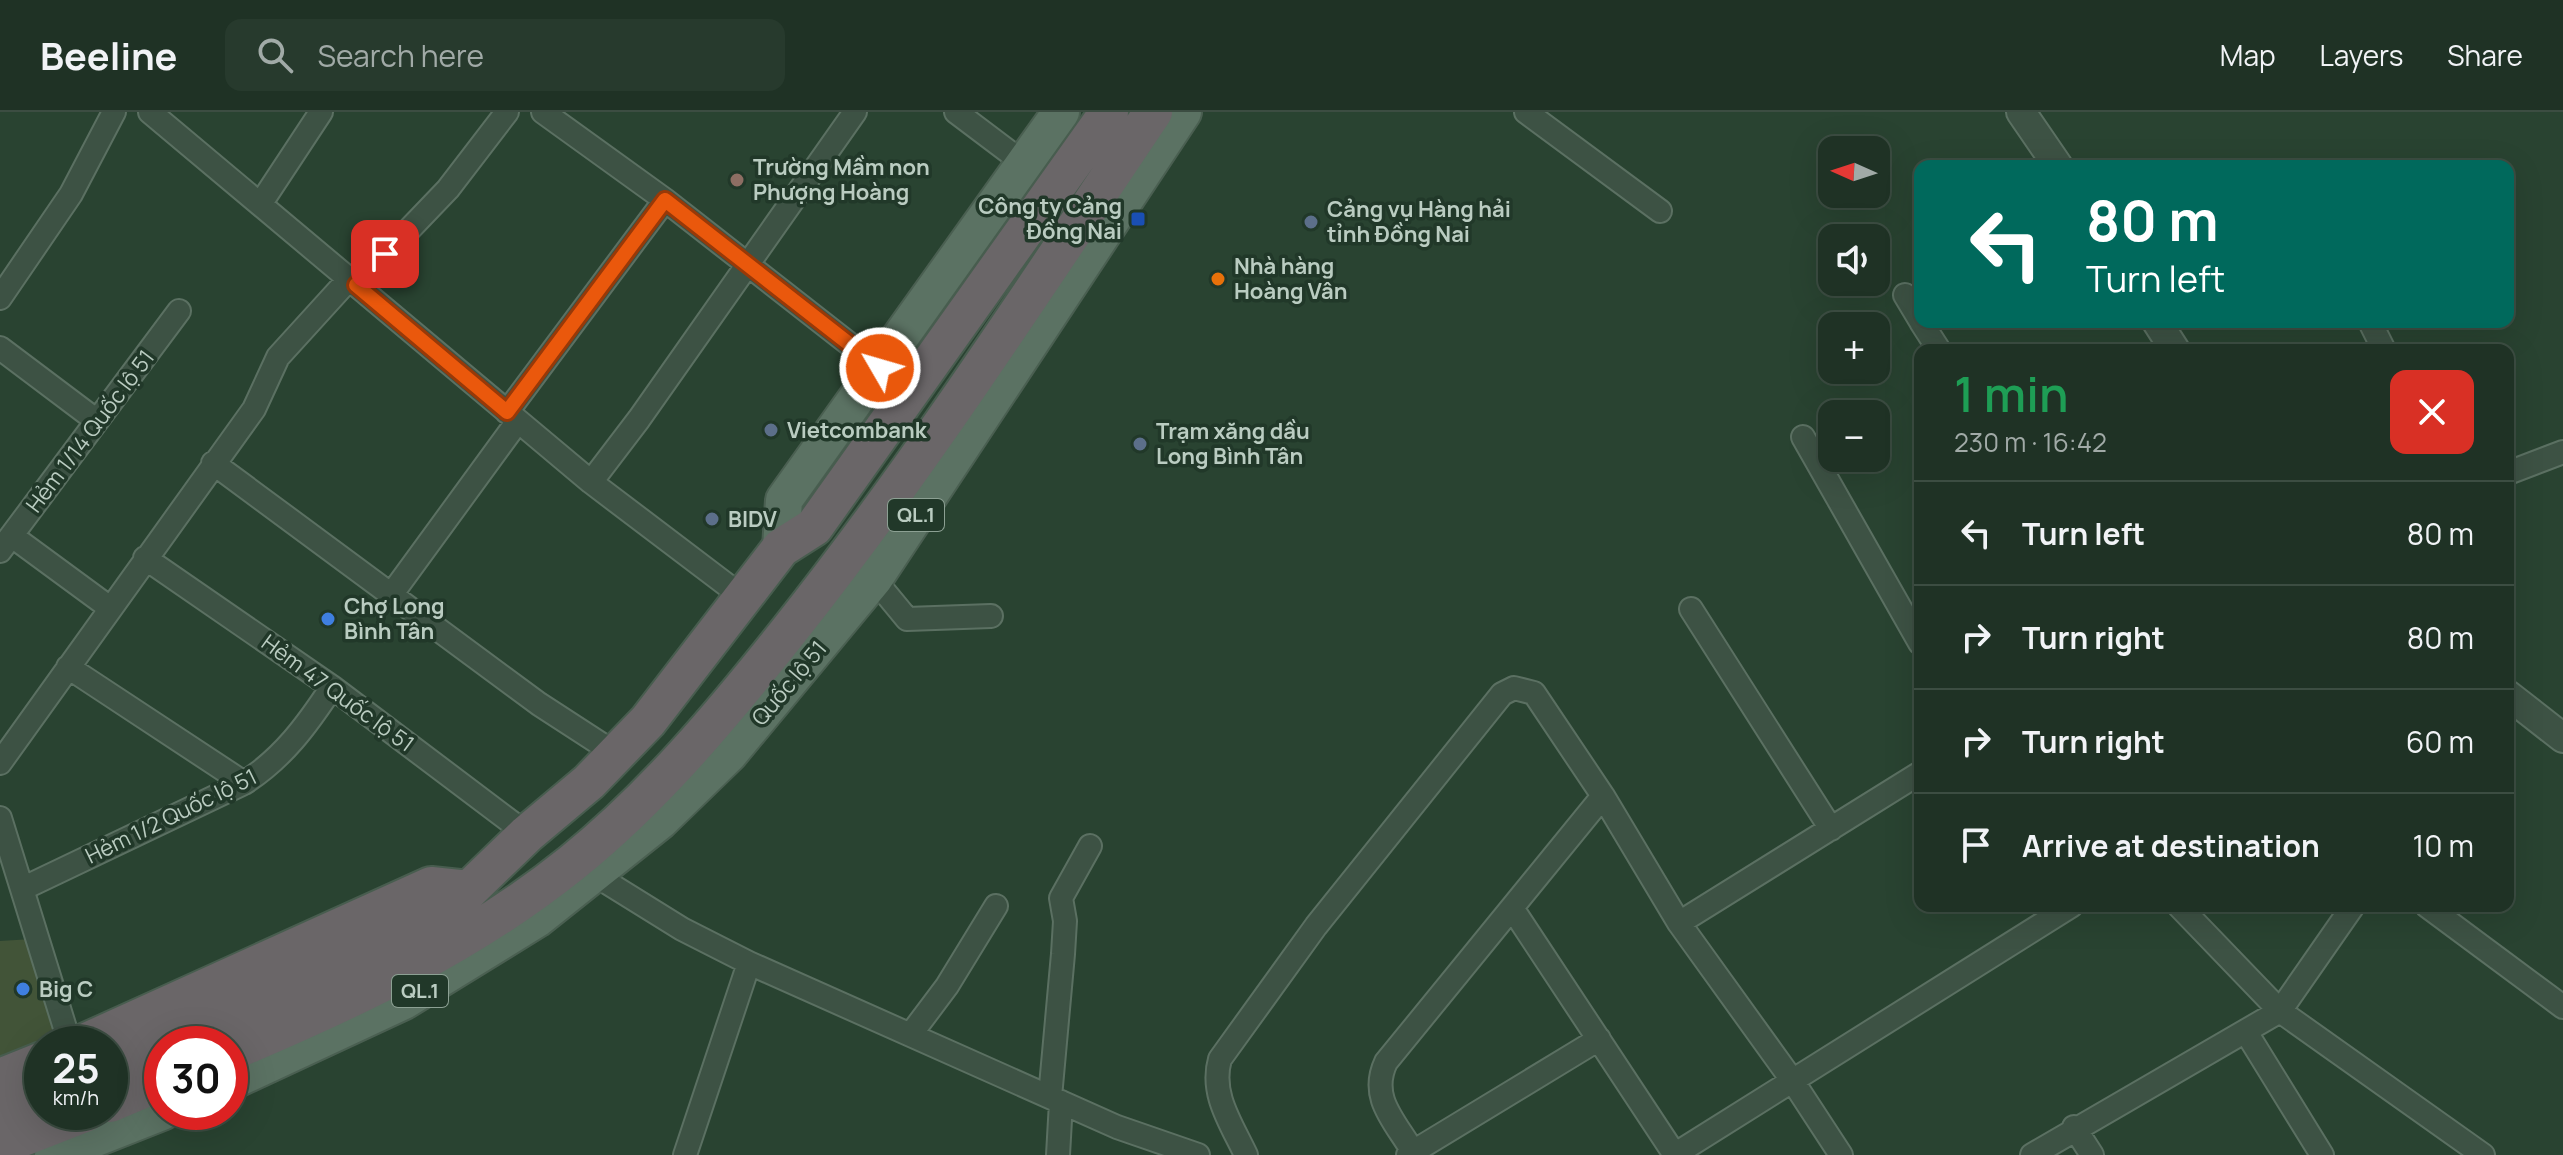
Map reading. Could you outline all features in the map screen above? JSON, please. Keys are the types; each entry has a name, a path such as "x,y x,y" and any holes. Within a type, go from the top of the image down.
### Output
{"highway":[{"path":"128,1057 319,974 443,909 469,890 616,754 678,686 781,548 814,527 1109,112"},
{"name":"Quốc lộ 51","path":"248,1044 338,1006 441,954 587,866 636,804 733,702 855,549 1153,112"},
{"path":"122,1026 431,886 469,890"},
{"path":"0,1078 24,1068"},
{"path":"0,1109 24,1099"},
{"path":"0,1146 41,1130"}],"main road":[{"path":"781,548 784,500 1061,112"},
{"name":"Quốc lộ 51","path":"248,1074 404,1001 514,934 587,866 660,821 729,754 874,579 1183,112"},
{"path":"53,1155 144,1119"}],"street":[{"path":"0,298 71,194 114,112"},
{"path":"150,112 591,482 744,598"},
{"path":"261,203 321,112"},
{"path":"0,763 254,409 278,357 448,189 507,112"},
{"path":"543,112 665,200 880,368"},
{"path":"591,482 639,419 855,112"},
{"path":"956,112 1025,164"},
{"path":"1526,112 1660,211"},
{"path":"2021,112 2054,160"},
{"path":"391,595 665,200"},
{"path":"1905,295 1914,310"},
{"name":"Hẻm 1/14 Quốc lộ 51","path":"6,543 179,311"},
{"path":"0,348 97,421"},
{"path":"1803,437 1914,632"},
{"path":"2514,471 2563,452"},
{"path":"213,463 539,704 616,754"},
{"path":"6,543 110,608"},
{"name":"Hẻm 47 Quốc lộ 51","path":"145,558 332,687 527,834"},
{"path":"874,579 907,619 991,616"},
{"path":"1691,609 1831,829"},
{"path":"68,667 244,783"},
{"name":"Hẻm 1/2 Quốc lộ 51","path":"24,888 244,783 269,767 288,748 332,687"},
{"path":"1246,1155 1219,1097 1215,1077 1220,1059 1316,926 1502,694 1514,688 1534,693 1603,796 1679,923 1792,1080 1841,1155"},
{"path":"2514,700 2563,738"},
{"path":"1679,923 1914,777"},
{"path":"1599,1039 1410,1154 1378,1093 1379,1078 1386,1062 1603,796"},
{"path":"0,818 65,1026"},
{"path":"1058,1155 1056,1100 1065,921 1061,898 1090,846"},
{"path":"587,866 682,929 749,963 1117,1127 1198,1155"},
{"path":"911,1034 947,986 996,906"},
{"path":"1512,908 1674,1155 2061,912"},
{"path":"2185,912 2280,1011 2483,1155"},
{"path":"2032,1155 2074,1127 2280,1011 2349,912"},
{"path":"2435,912 2563,1007"},
{"path":"685,1155 749,963"},
{"path":"2246,1032 2322,1155"},
{"path":"2074,1127 2092,1155"}],"green space":[{"name":"Big C","path":"32,939 57,1026 24,1026 24,1053 0,1064 0,941"}],"place":[{"name":"Trường Mầm non Phượng Hoàng","path":"737,180"},
{"name":"Công ty Cảng Đồng Nai","path":"1138,219"},
{"name":"Cảng vụ Hàng hải tỉnh Đồng Nai","path":"1311,222"},
{"name":"Nhà hàng Hoàng Vân","path":"1218,279"},
{"name":"Vietcombank","path":"771,430"},
{"name":"Trạm xăng dầu Long Bình Tân","path":"1140,444"},
{"name":"BIDV","path":"712,519"},
{"name":"Chợ Long Bình Tân","path":"328,619"},
{"name":"Big C","path":"23,989"}],"route":[{"path":"385,254 356,285 507,412 607,283 665,200 880,368"}]}
